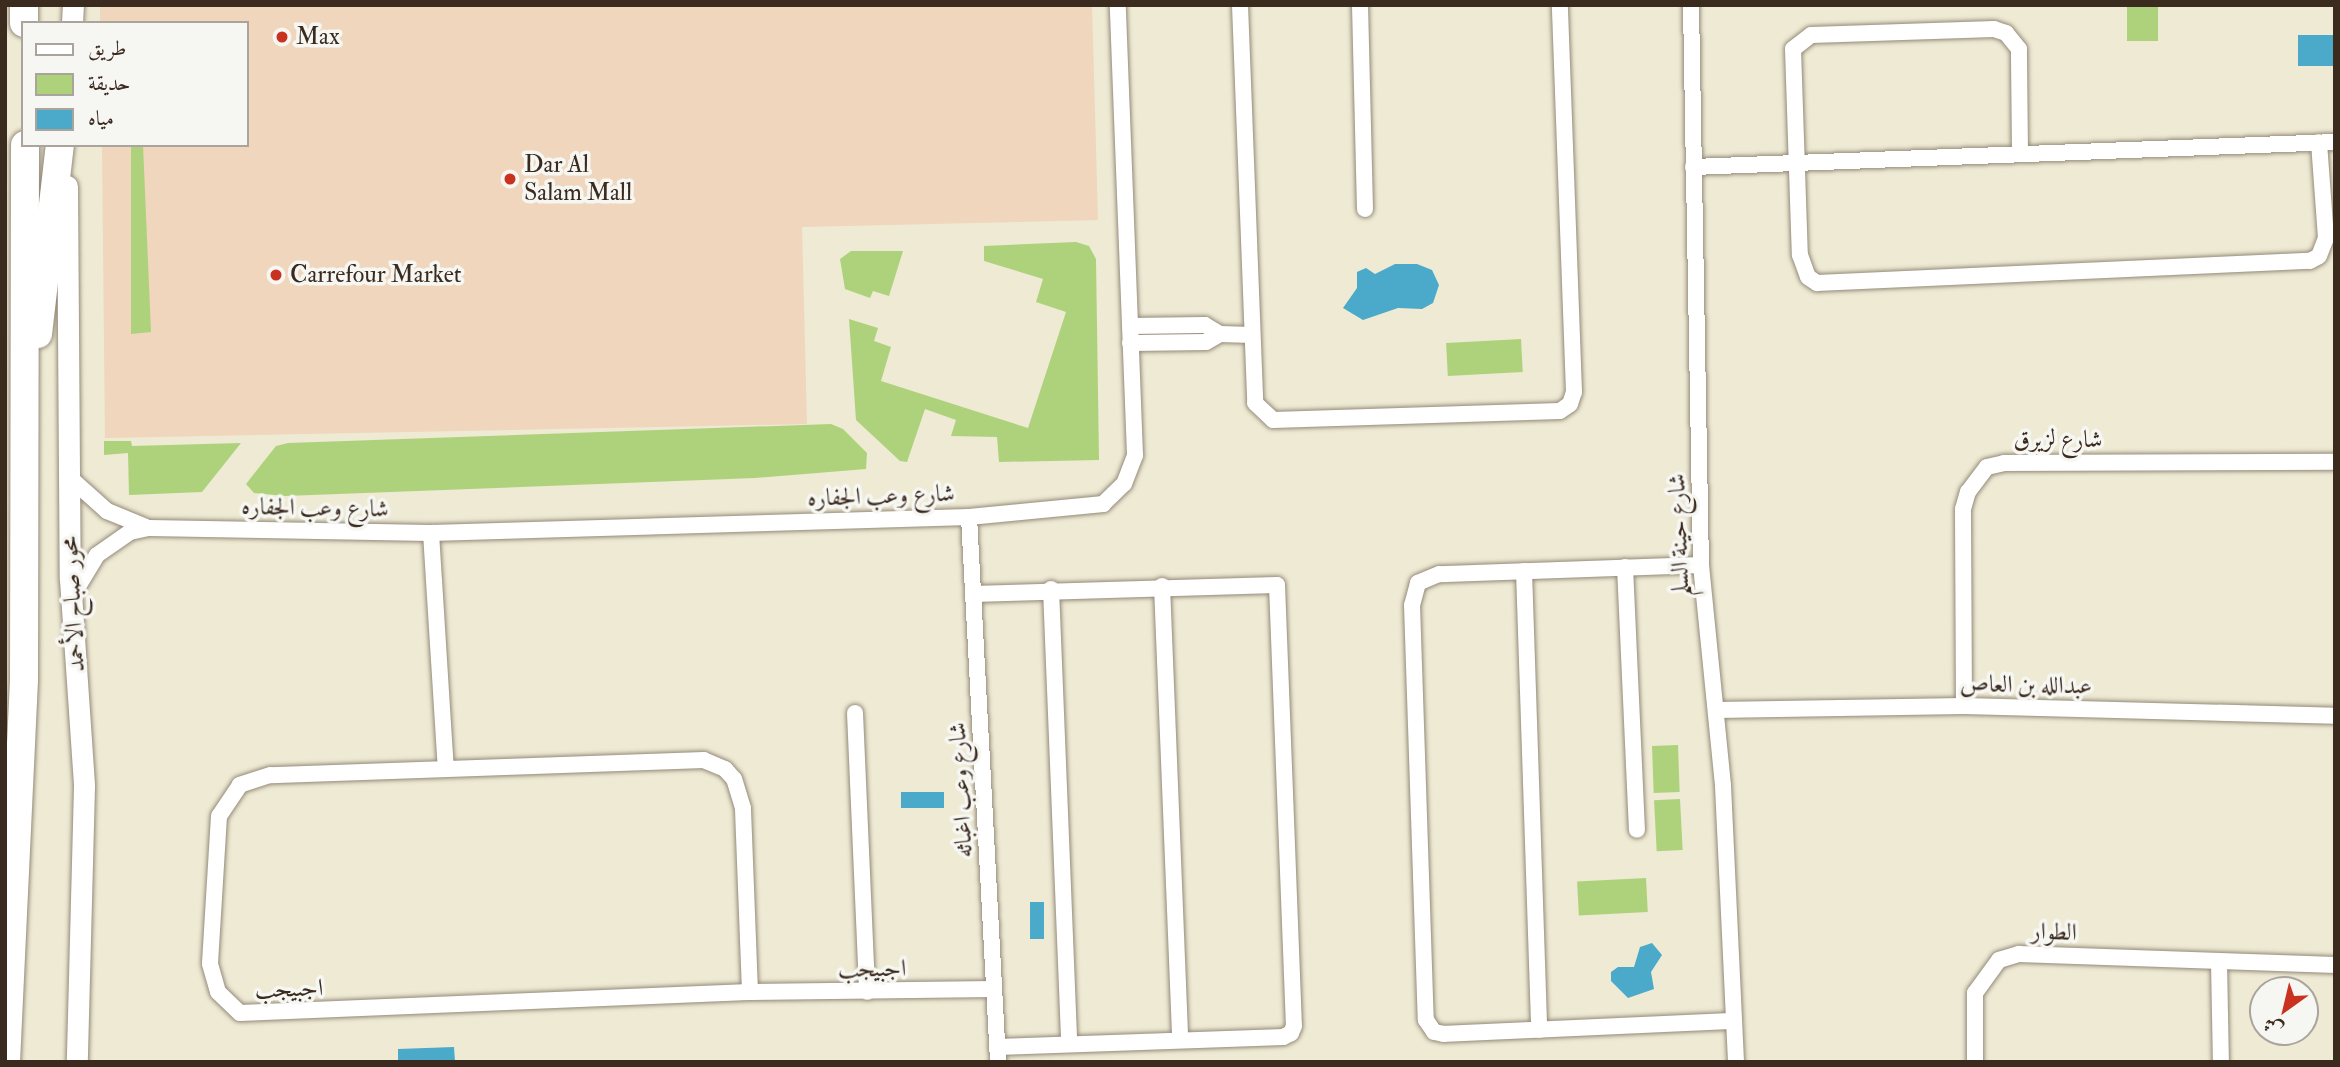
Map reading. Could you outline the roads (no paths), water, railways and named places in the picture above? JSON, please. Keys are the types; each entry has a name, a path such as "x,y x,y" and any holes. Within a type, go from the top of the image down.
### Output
{"highway":[{"name":"محور صباح الأحمد","path":"6,1062 24,679 25,147"},
{"path":"26,362 44,313 60,147"}],"street":[{"name":"شارع وعب الجفاره","path":"71,598 97,555 130,531 149,528 431,533 969,517 1012,510 1082,508 1103,504 1115,495 1132,469 1135,455 1118,5"},
{"path":"1240,5 1255,403 1273,421 1560,411 1570,404 1574,392 1560,5"},
{"path":"1360,5 1365,209"},
{"name":"شارع حينة السلم","path":"1691,5 1701,565 1716,710 1736,1062"},
{"path":"1693,167 1795,163 2020,153 2327,142 2326,238 2319,256 2310,261 1817,283 1803,268 1795,163 1791,59 1797,42 1811,35 1994,29 2007,33 2019,49 2020,153"},
{"name":"محور صباح الأحمد","path":"68,147 71,598 84,786 77,1062"},
{"path":"1130,326 1205,325 1220,334 1252,335"},
{"path":"1130,343 1206,342 1220,334"},
{"name":"شارع لزيرق","path":"1964,706 1964,509 1968,492 1987,467 2004,463 2335,462"},
{"name":"شارع وعب الجفاره","path":"69,477 107,511 149,528"},
{"name":"شارع وعب اغباثه","path":"969,517 998,1054"},
{"path":"431,533 446,769"},
{"path":"1701,565 1427,576 1413,594 1427,1025 1438,1034 1734,1021"},
{"path":"1625,567 1637,831"},
{"path":"1524,571 1539,1030"},
{"path":"973,594 1051,589 1277,585 1294,1026 1291,1034 1069,1044 998,1054"},
{"path":"1163,586 1180,1040"},
{"path":"1051,589 1069,1044"},
{"name":"عبدالله بن العاص","path":"1716,710 1964,706 2335,716"},
{"path":"855,713 867,992"},
{"name":"اجبيجب","path":"750,992 743,808 739,790 725,769 688,759 270,775 240,785 219,816 215,836 211,964 213,980 227,1005 240,1013 270,1014 750,992 994,989"},
{"name":"الطوار","path":"1975,1062 1975,993 1999,960 2019,954 2335,965"},
{"path":"2219,962 2221,1062"}],"water":[{"path":"2298,35 2335,35 2335,66 2298,66"},
{"path":"1395,264 1417,264 1432,270 1439,285 1433,303 1422,309 1398,308 1363,320 1343,308 1357,288 1357,272 1366,268 1375,274"},
{"path":"901,792 944,792 944,808 901,808"},
{"path":"1030,902 1044,902 1044,939 1030,939"},
{"path":"1652,943 1662,955 1651,972 1654,989 1628,998 1611,981 1611,972 1618,967 1634,967 1640,947"},
{"path":"454,1047 455,1062 398,1062 398,1049"}],"place":[{"name":"Max","path":"282,37"},
{"name":"Dar Al Salam Mall","path":"510,179"},
{"name":"Carrefour Market","path":"276,275"}]}
